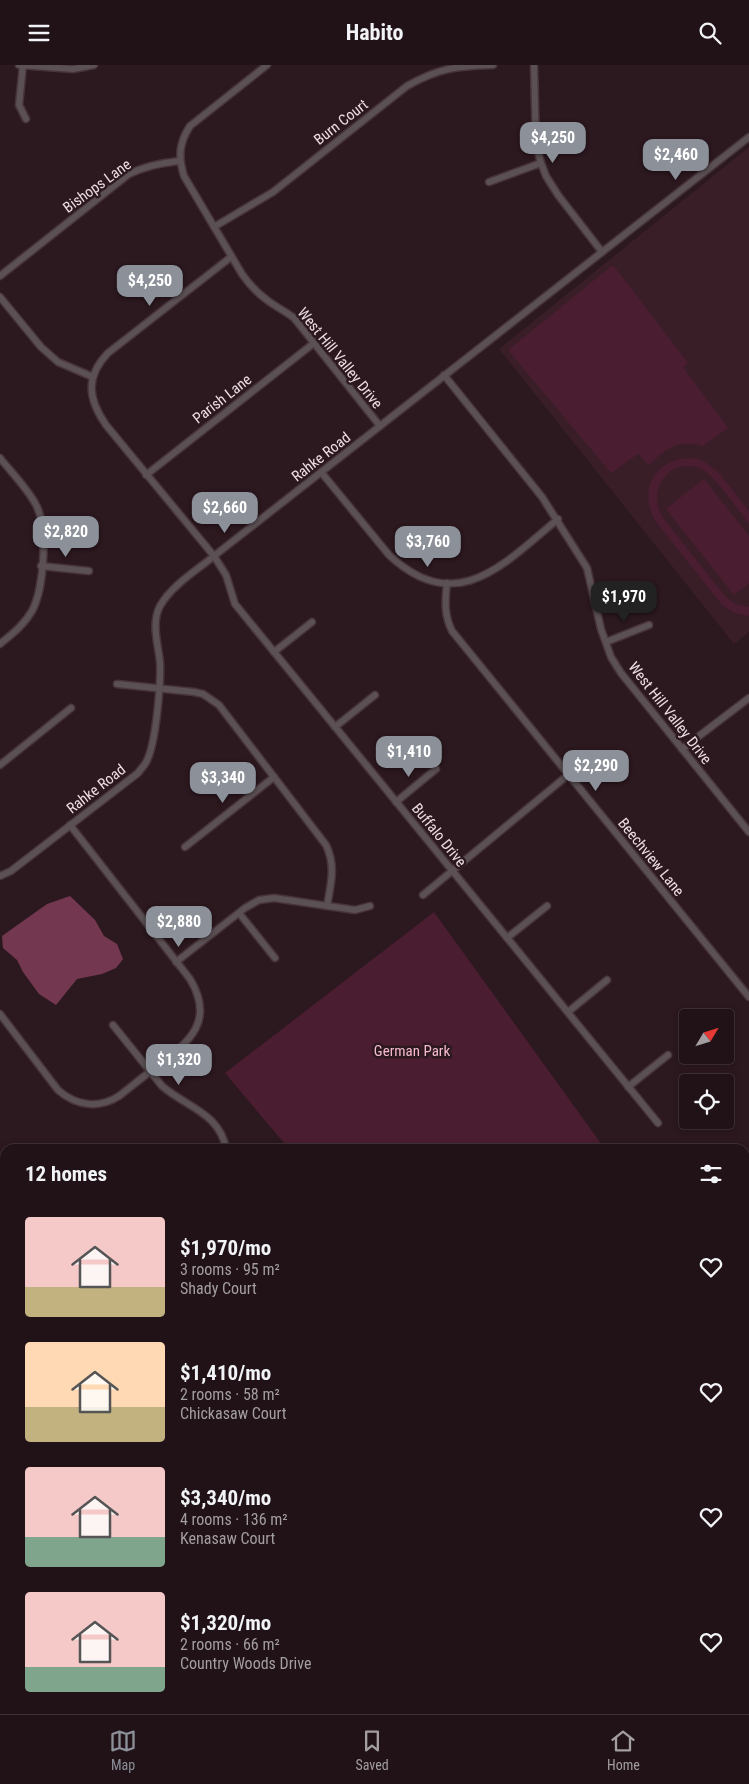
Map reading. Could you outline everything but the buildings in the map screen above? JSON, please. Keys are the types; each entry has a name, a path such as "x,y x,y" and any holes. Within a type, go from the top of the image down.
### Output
{"street":[{"path":"19,65 73,69 94,65"},
{"path":"23,65 20,105 26,119"},
{"path":"179,161 183,137 190,127 267,65"},
{"name":"Burn Court","path":"214,227 273,192 407,86 447,67 493,65"},
{"path":"534,65 536,145 541,163 546,176 558,195 602,252"},
{"name":"Rahke Road","path":"0,876 12,871 138,773 146,764 152,749 160,688 160,663 155,624 160,607 170,592 749,137"},
{"name":"West Hill Valley Drive","path":"179,161 184,176 231,257 251,287 268,301 285,311 314,343 380,426"},
{"name":"Bishops Lane","path":"0,275 129,174 143,167 158,163 179,161"},
{"path":"489,182 541,163"},
{"path":"0,297 41,347 58,362 93,377 100,362 108,353 231,257"},
{"name":"Parish Lane","path":"146,475 314,343"},
{"name":"West Hill Valley Drive","path":"444,375 558,519 587,568 601,629 611,657 621,673 682,749 746,823 749,832"},
{"name":"Buffalo Drive","path":"93,377 91,393 96,411 146,475 214,556 226,575 235,603 658,1123"},
{"path":"0,458 28,493 39,511 44,533 38,595 31,613 19,628 0,644"},
{"path":"321,472 398,564 419,577 434,582 466,582 483,577 498,568 558,519"},
{"path":"41,566 89,571"},
{"name":"Beechview Lane","path":"446,583 444,607 452,631 749,997"},
{"path":"274,652 312,622"},
{"path":"606,642 649,625"},
{"path":"117,684 194,692 212,699 219,705 326,845 331,856 333,874 327,906"},
{"path":"336,727 375,695"},
{"path":"682,749 749,698"},
{"path":"0,765 71,708"},
{"path":"396,803 436,769"},
{"path":"423,895 568,775"},
{"path":"185,847 274,777"},
{"path":"0,1014 58,1090 70,1099 90,1105 108,1102 119,1096 185,1045 198,1023 200,1008 196,990 70,825"},
{"path":"176,962 239,913 259,900 274,898 355,910 370,906"},
{"path":"507,938 547,906"},
{"path":"239,913 275,959"},
{"path":"568,1012 607,980"},
{"path":"113,1025 162,1086 172,1095 202,1111 217,1127 225,1144"},
{"path":"628,1087 668,1055"}],"shaded area":[{"path":"749,147 749,632 734,644 499,349"},
{"path":"70,896 95,920 104,936 117,944 123,959 116,968 102,974 77,979 56,1005 39,994 17,960 3,948 2,936 47,904"}],"green space":[{"path":"613,265 688,363 683,367 728,428 703,446 680,444 673,447 649,465 638,454 611,473 508,350"},
{"path":"689,458 702,460 719,473 749,511 749,524 716,481 705,471 694,466 683,466 665,476 657,495 658,507 663,518 724,595 735,604 749,607 749,616 735,613 723,606 657,523 651,512 648,500 652,480 666,465 676,460"},
{"path":"704,479 749,536 749,583 734,595 666,509"},
{"name":"German Park","path":"434,912 601,1144 285,1144 225,1073"}]}
